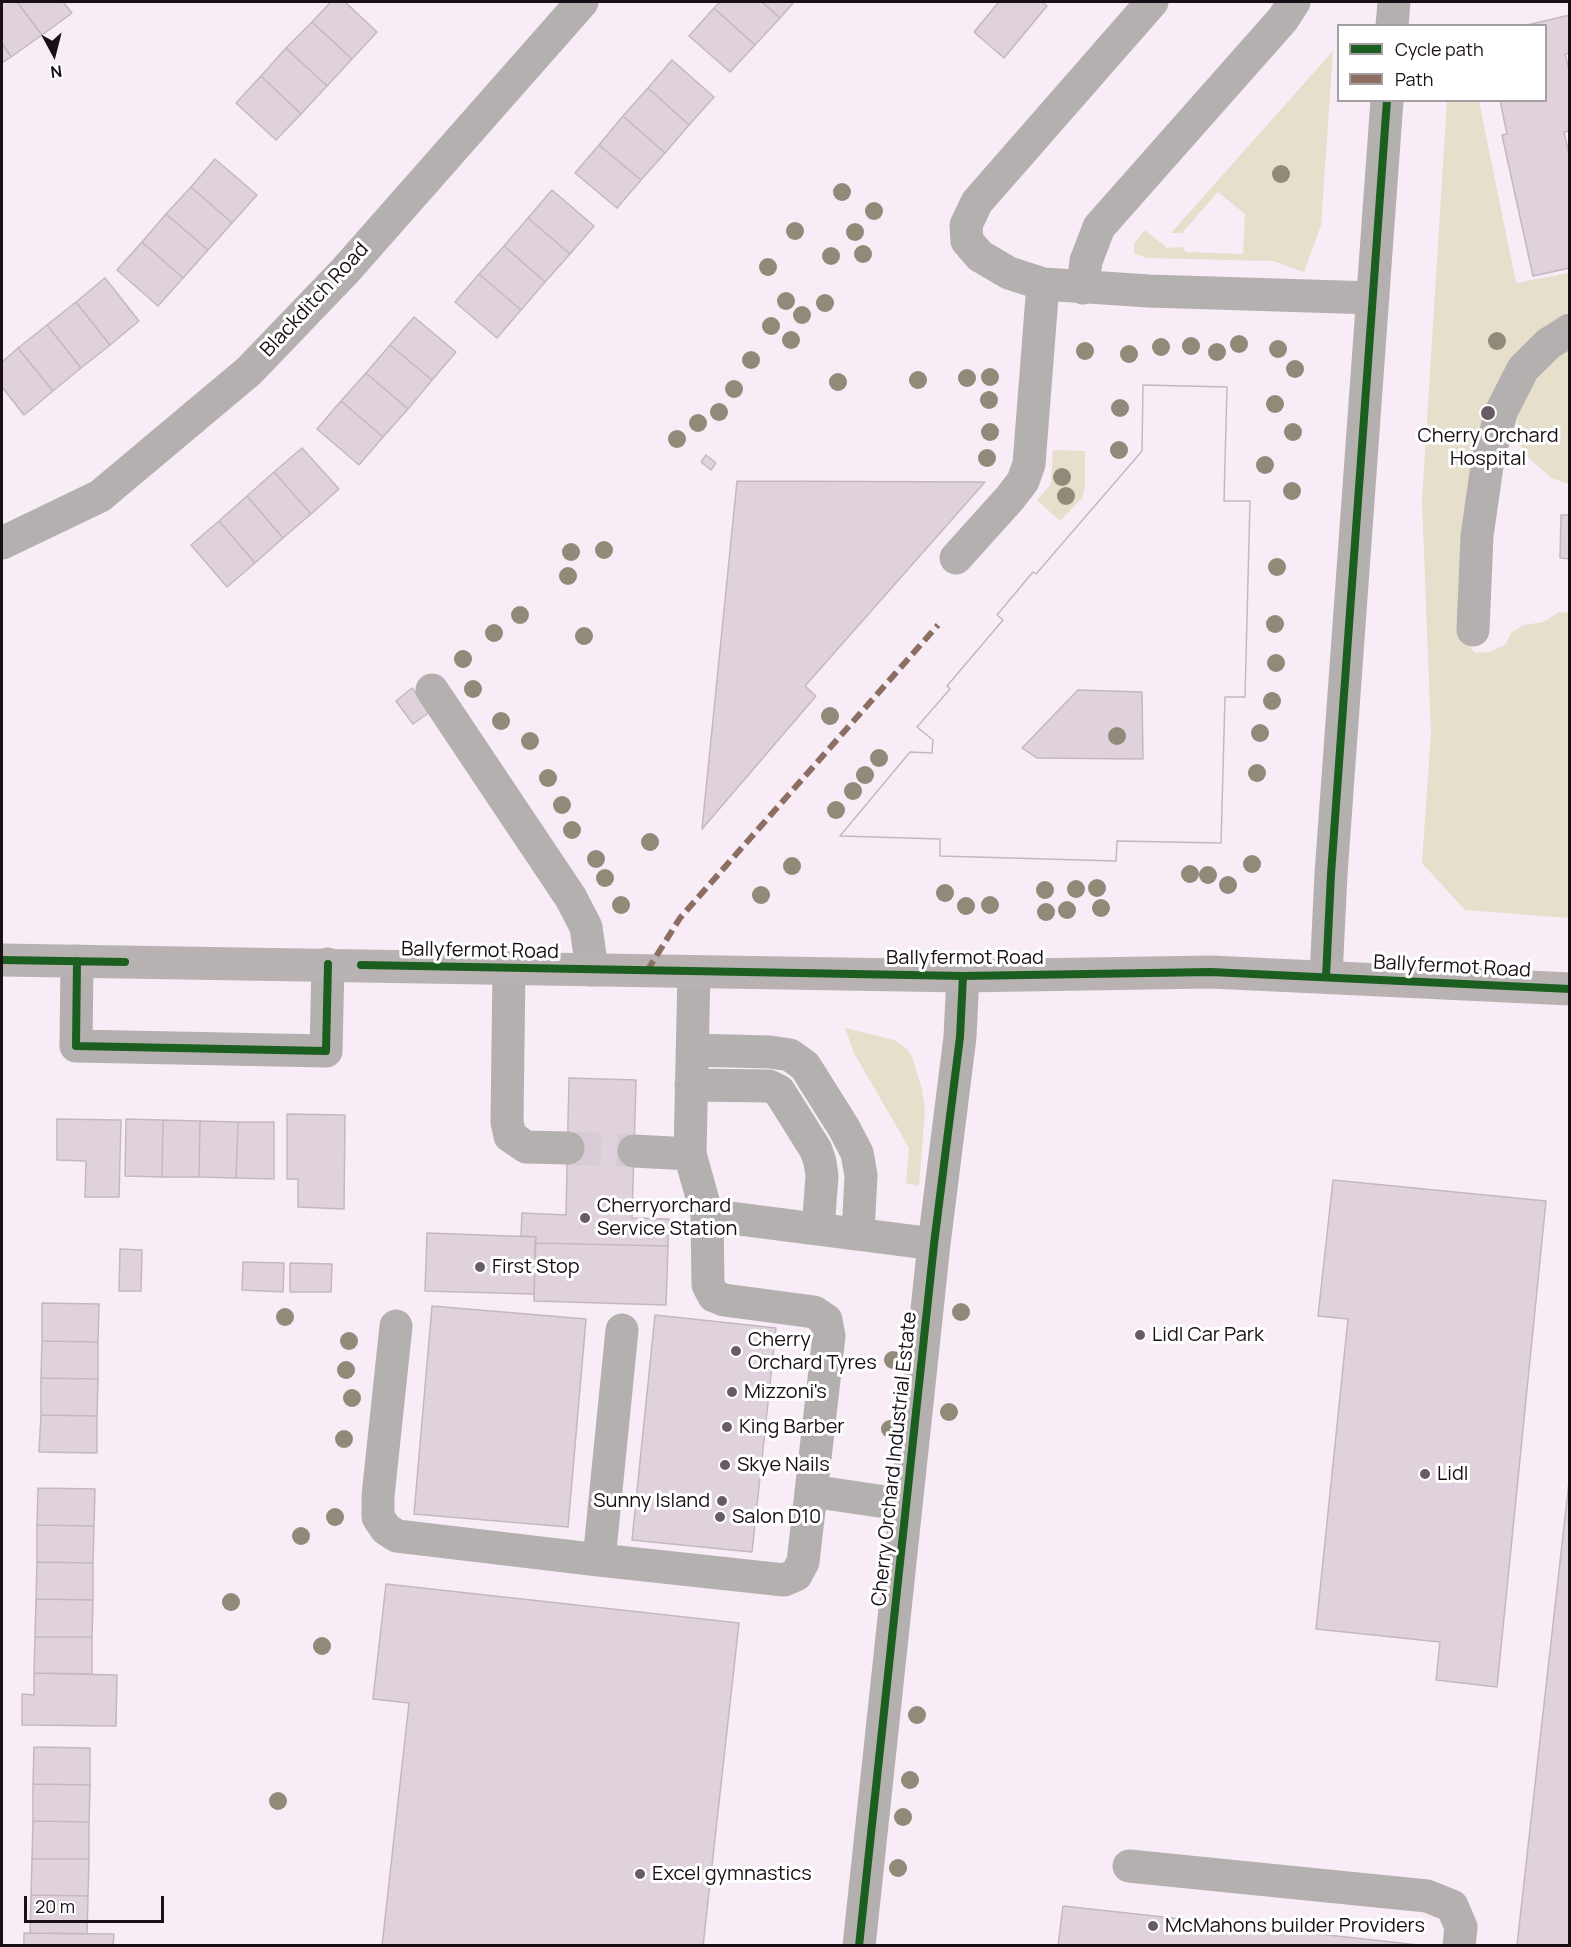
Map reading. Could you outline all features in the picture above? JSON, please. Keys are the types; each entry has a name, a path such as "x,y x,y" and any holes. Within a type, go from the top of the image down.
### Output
{"main road":[{"name":"Ballyfermot Road","path":"2,960 963,976 1211,972 1569,989"}],"street":[{"name":"Blackditch Road","path":"2,543 100,496 249,371 345,271 582,2"},
{"path":"1152,2 977,202 966,225 967,241 980,256 1009,273 1043,284 1083,288 1373,298"},
{"path":"1083,288 1086,261 1099,227 1283,19 1294,2"},
{"path":"1392,24 1394,2"},
{"path":"1326,977 1387,102"},
{"path":"956,558 1010,498 1023,481 1029,464 1043,284"},
{"path":"1473,630 1477,536 1488,459 1502,410 1523,369 1548,344 1569,330"},
{"path":"432,690 572,898 586,927 592,970"},
{"path":"77,961 76,1046 326,1051 328,964"},
{"path":"509,968 507,1122 510,1136 526,1147 568,1148"},
{"path":"396,1326 378,1496 378,1516 387,1529 397,1536 784,1580 796,1575 803,1562 829,1336 826,1320 814,1312 724,1300 714,1296 708,1285 707,1215 690,1154 694,972"},
{"name":"Cherry Orchard Industrial Estate","path":"859,1946 934,1244 960,1037 963,976"},
{"path":"692,1050 770,1052 790,1055 805,1066 857,1153 861,1175 858,1234"},
{"path":"692,1085 769,1086 779,1091 816,1150 820,1162 822,1176 818,1229"},
{"path":"634,1151 690,1154"},
{"path":"707,1215 934,1244"},
{"path":"599,1560 622,1330"},
{"path":"811,1491 906,1505"},
{"path":"1129,1866 1426,1896 1452,1906 1461,1927 1459,1946"}],"shaded area":[{"path":"1333,51 1321,225 1304,272 1273,261 1147,258 1134,253 1134,244 1145,230 1167,248 1182,247 1186,252 1243,254 1245,214 1218,192 1182,233 1171,233"},
{"path":"1447,102 1479,102 1516,283 1569,273 1570,311 1535,334 1515,358 1463,637 1475,653 1489,652 1505,645 1512,632 1524,625 1544,622 1559,612 1569,613 1569,918 1465,910 1422,863 1431,733 1422,501"},
{"path":"1569,349 1569,484 1551,478 1529,458 1516,439 1518,411 1533,384 1560,354"},
{"path":"1053,450 1085,451 1085,487 1082,498 1060,521 1037,500 1051,484"},
{"path":"845,1028 894,1040 906,1048 912,1057 922,1089 925,1110 919,1186 906,1183 909,1148 854,1053"}],"building":[{"path":"2,2 17,2 42,35 11,57 2,43"},
{"path":"17,2 63,2 72,13 42,35"},
{"path":"331,2 345,2 377,32 352,59 312,22"},
{"path":"720,2 762,2 780,18 755,45 714,8"},
{"path":"762,2 794,2 780,18"},
{"path":"999,2 1042,2 1047,6 1004,58 974,32"},
{"path":"714,8 755,45 730,72 689,36"},
{"path":"1570,15 1570,53 1565,54 1570,73 1570,131 1564,132 1570,158 1570,268 1533,276 1502,135 1507,134 1500,102 1547,102 1547,24 1532,24"},
{"path":"312,22 352,59 327,86 286,48"},
{"path":"2,43 11,57 2,63"},
{"path":"286,48 327,86 301,114 261,76"},
{"path":"672,60 714,97 689,125 648,88"},
{"path":"261,76 301,114 276,140 236,103"},
{"path":"648,88 689,125 665,153 623,116"},
{"path":"623,116 665,153 641,180 599,145"},
{"path":"599,145 641,180 617,208 575,173"},
{"path":"215,159 257,195 232,223 191,187"},
{"path":"191,187 232,223 208,250 166,214"},
{"path":"552,190 594,226 570,254 528,218"},
{"path":"166,214 208,250 183,278 142,242"},
{"path":"528,218 570,254 545,282 504,246"},
{"path":"142,242 183,278 158,306 117,270"},
{"path":"504,246 545,282 521,310 479,274"},
{"path":"479,274 521,310 497,338 455,302"},
{"path":"105,278 139,321 110,345 76,302"},
{"path":"76,302 110,345 81,368 47,325"},
{"path":"414,317 456,352 432,380 390,345"},
{"path":"47,325 81,368 53,391 18,348"},
{"path":"390,345 432,380 408,409 366,373"},
{"path":"18,348 53,391 24,415 2,387 2,362"},
{"path":"366,373 408,409 383,437 341,401"},
{"path":"1143,385 1227,387 1224,501 1250,501 1245,697 1225,697 1221,843 1117,841 1116,861 940,856 940,839 840,836 910,752 932,753 933,740 917,727 950,689 947,686 1003,620 997,615 1033,572 1036,574 1142,451","holes":["1078,690 1142,692 1143,759 1037,758 1022,748"]},
{"path":"1143,385 1227,387 1224,501 1250,501 1245,697 1225,697 1221,843 1117,841 1116,861 940,856 940,839 840,836 910,752 932,753 933,740 917,727 950,689 947,686 1003,620 997,615 1033,572 1036,574 1142,451"},
{"path":"341,401 383,437 359,465 317,429"},
{"path":"302,448 339,489 311,514 274,472"},
{"path":"706,455 716,463 711,470 701,462"},
{"path":"274,472 311,514 283,538 247,496"},
{"path":"737,481 985,482 805,686 816,696 702,829"},
{"path":"247,496 283,538 255,563 219,521"},
{"path":"1561,515 1570,515 1570,559 1560,558"},
{"path":"219,521 255,563 227,587 191,545"},
{"path":"412,688 430,712 413,724 396,701"},
{"path":"569,1078 636,1080 632,1218 669,1219 668,1246 535,1243 536,1237 521,1236 522,1213 566,1215"},
{"path":"287,1114 345,1115 344,1209 298,1207 298,1179 287,1179"},
{"path":"57,1119 121,1120 119,1197 85,1197 86,1161 57,1160"},
{"path":"126,1119 163,1120 162,1177 125,1176"},
{"path":"163,1120 200,1121 199,1177 162,1177"},
{"path":"200,1121 238,1122 236,1178 199,1177"},
{"path":"238,1122 274,1122 274,1179 236,1178"},
{"name":"Lidl","path":"1333,1180 1546,1201 1497,1687 1436,1680 1440,1642 1316,1629 1348,1319 1318,1316"},
{"name":"First Stop","path":"427,1233 536,1237 534,1294 425,1291"},
{"path":"535,1243 668,1246 666,1305 534,1301"},
{"path":"120,1249 142,1250 141,1291 119,1291"},
{"path":"243,1262 284,1263 283,1292 242,1290"},
{"path":"290,1263 332,1264 331,1292 290,1292"},
{"path":"42,1303 99,1304 98,1342 42,1341"},
{"path":"432,1306 586,1319 568,1527 414,1514"},
{"path":"655,1315 776,1328 752,1552 632,1540"},
{"path":"42,1341 98,1342 98,1379 41,1378"},
{"path":"41,1378 98,1379 97,1416 41,1415"},
{"path":"41,1415 97,1416 97,1453 39,1452"},
{"path":"1570,1473 1570,1946 1518,1946 1517,1945"},
{"path":"38,1488 95,1489 94,1526 37,1525"},
{"path":"37,1525 94,1526 93,1563 37,1562"},
{"path":"37,1562 93,1563 93,1600 36,1599"},
{"path":"386,1584 739,1623 703,1946 382,1946 409,1703 373,1699"},
{"path":"36,1599 93,1600 92,1637 35,1637"},
{"path":"35,1637 92,1637 92,1674 34,1673"},
{"path":"34,1673 117,1675 116,1726 22,1725 22,1694 34,1695"},
{"path":"34,1747 90,1748 90,1785 33,1784"},
{"path":"33,1784 90,1785 89,1822 33,1821"},
{"path":"33,1821 89,1822 89,1859 32,1859"},
{"path":"32,1859 89,1859 88,1896 31,1895"},
{"path":"31,1895 88,1896 87,1934 30,1933"},
{"name":"McMahons builder Providers","path":"1063,1906 1428,1946 1058,1946"},
{"path":"24,1933 114,1934 113,1946 24,1946"}],"tunnel":[{"path":"568,1148 634,1151"}],"marked path":[{"path":"647,971 680,918 938,625"}],"cycle path":[{"path":"1326,977 1331,874 1387,102"},
{"path":"2,960 125,962"},
{"path":"77,961 76,1046 326,1051 328,964"},
{"path":"361,965 963,976 1211,972 1570,989"},
{"path":"859,1946 934,1244 960,1037 963,976"}],"place":[{"name":"Cherry Orchard Hospital","path":"1488,413"},
{"name":"Cherryorchard Service Station","path":"585,1218"},
{"name":"First Stop","path":"480,1267"},
{"name":"Lidl Car Park","path":"1140,1335"},
{"name":"Cherry Orchard Tyres","path":"736,1351"},
{"name":"Mizzoni's","path":"732,1392"},
{"name":"King Barber","path":"727,1427"},
{"name":"Skye Nails","path":"725,1465"},
{"name":"Lidl","path":"1425,1474"},
{"name":"Sunny Island","path":"722,1501"},
{"name":"Salon D10","path":"720,1517"},
{"name":"Excel gymnastics","path":"640,1874"},
{"name":"McMahons builder Providers","path":"1153,1926"}]}
